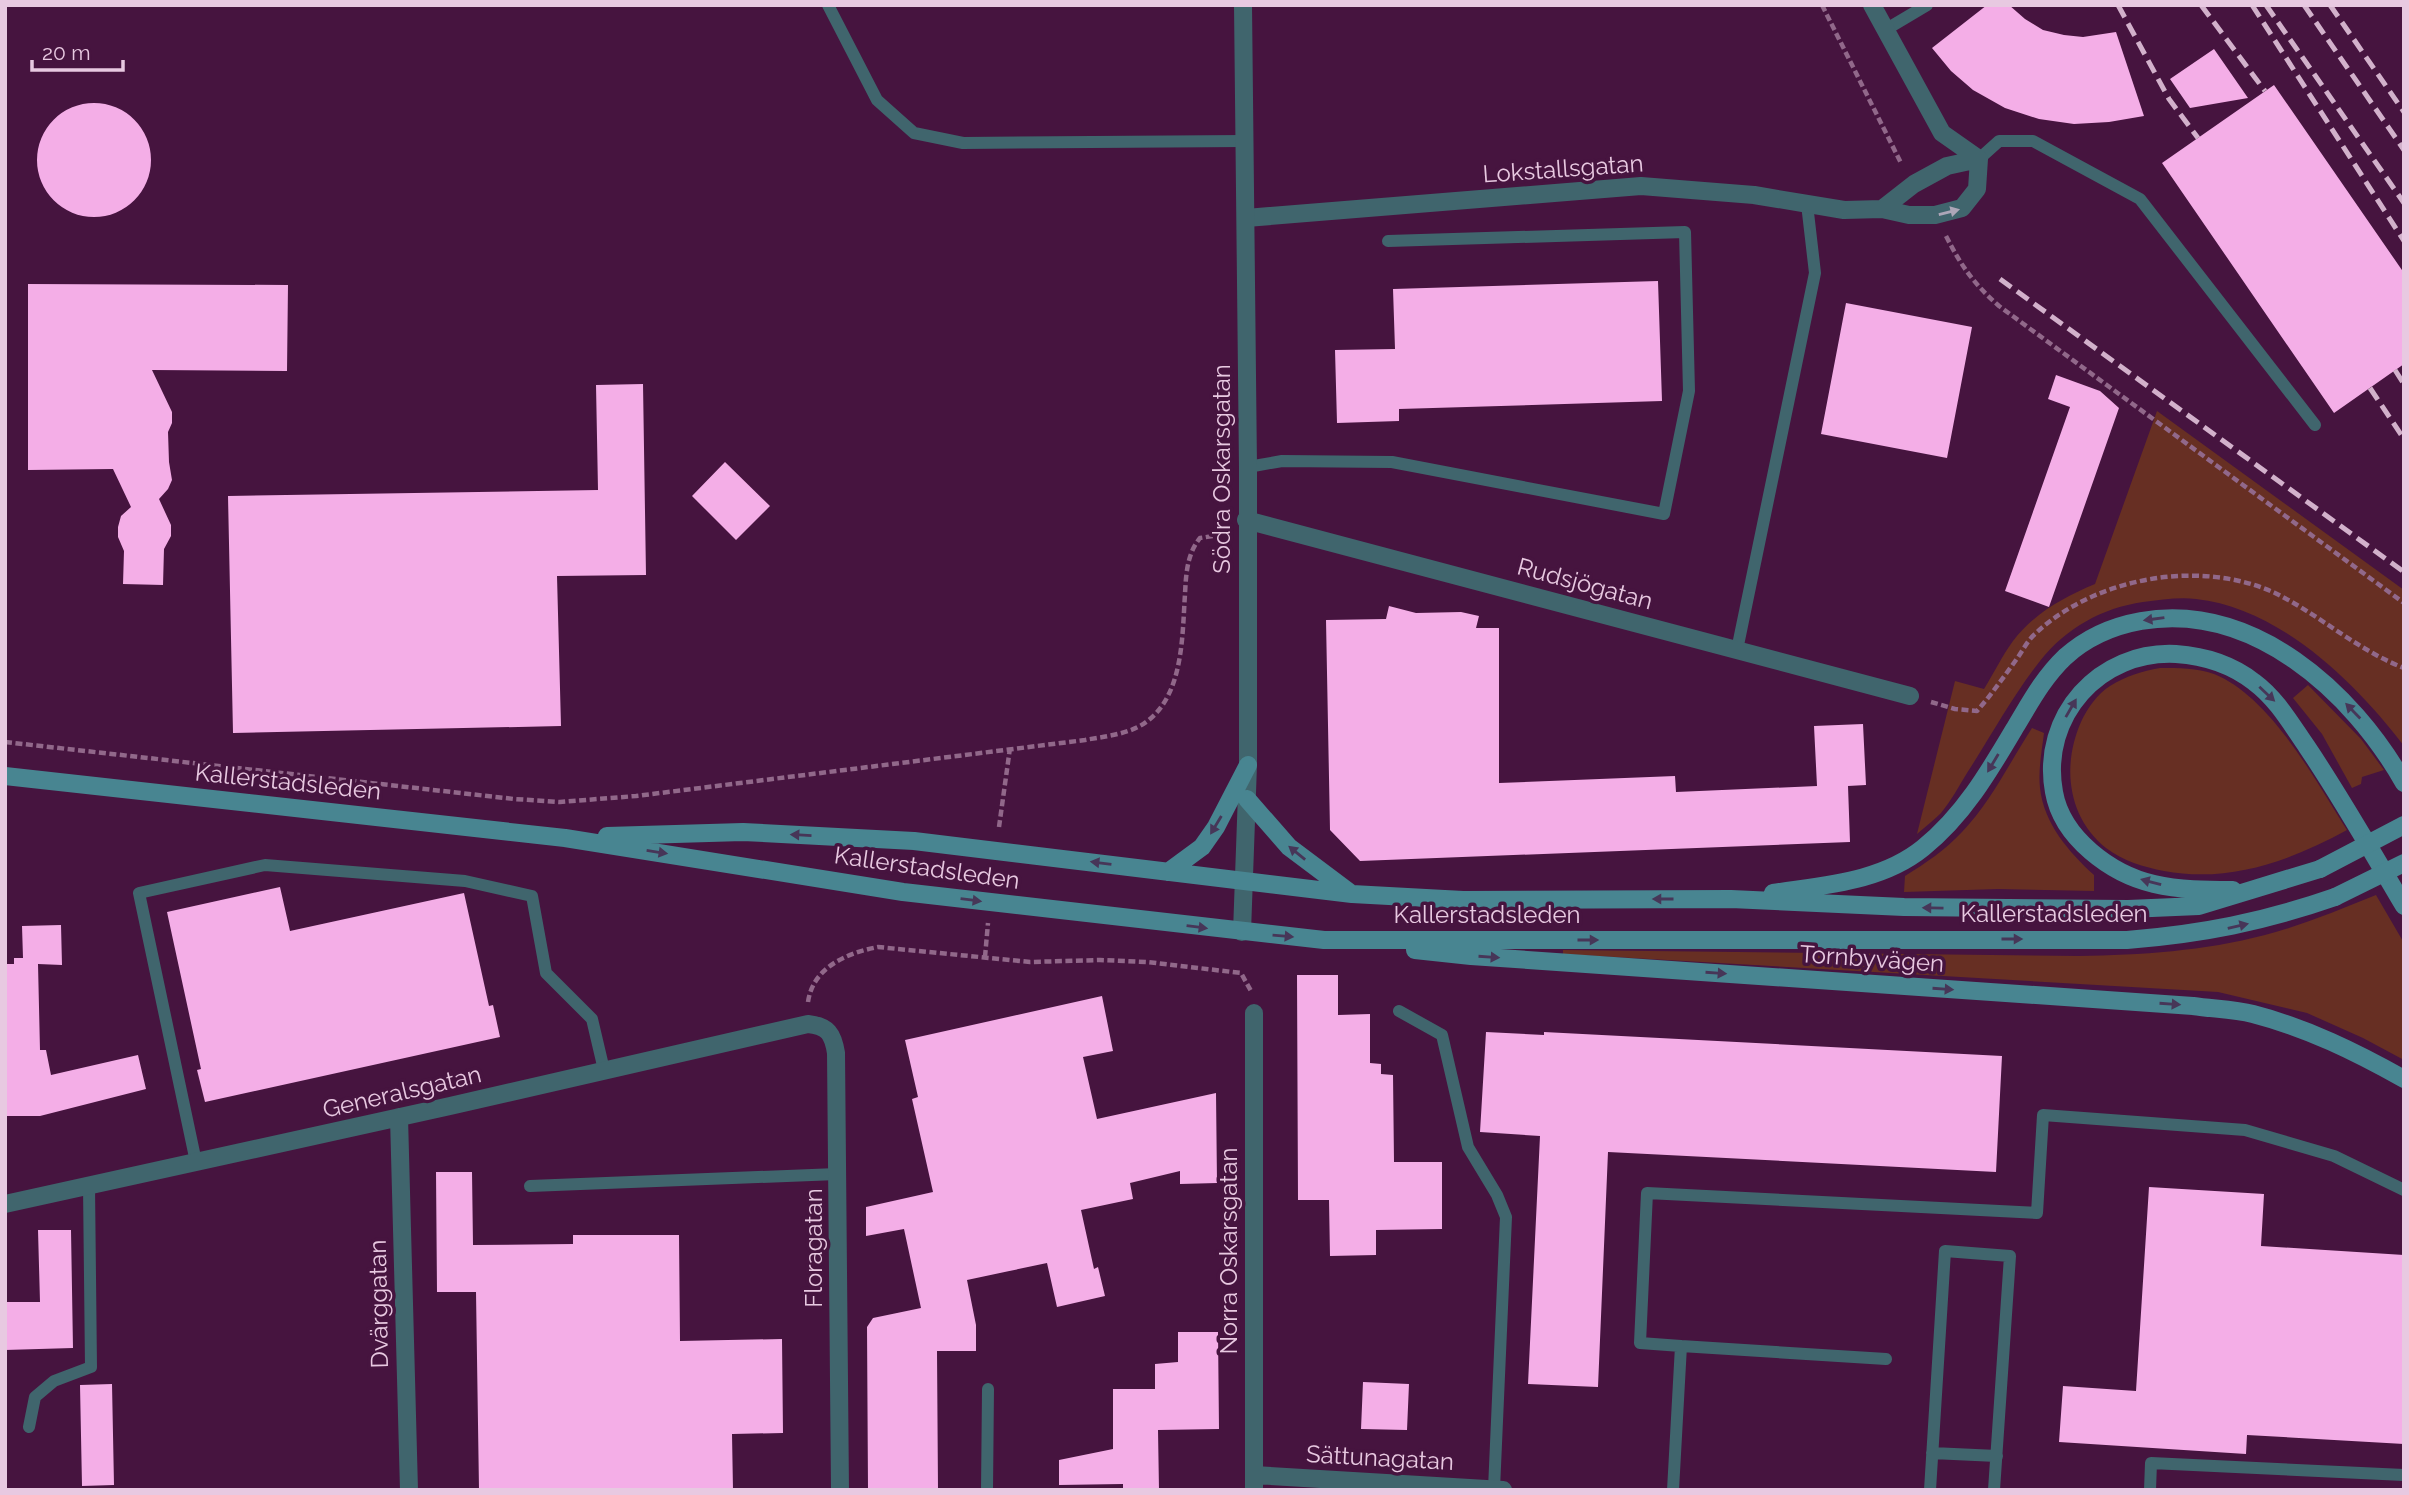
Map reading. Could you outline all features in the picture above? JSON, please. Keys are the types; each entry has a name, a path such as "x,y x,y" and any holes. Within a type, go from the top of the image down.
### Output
{"main road":[{"path":"1731,899 1846,882 1882,872 1922,849 1955,818 1984,779 2044,680 2067,655 2095,635 2127,624 2162,618 2194,619 2227,626 2259,639 2289,656 2323,682 2359,716 2404,783"},
{"path":"2267,886 2241,890 2191,890 2153,884 2123,874 2096,858 2077,838 2054,793 2053,768 2056,740 2066,715 2082,689 2104,672 2131,658 2160,654 2195,656 2226,664 2255,682 2278,704 2330,781 2404,906"},
{"path":"1168,872 1202,847 1216,827 1248,765"},
{"name":"Kallerstadsleden","path":"5,776 565,838 903,891 1324,940 2127,940 2178,936 2281,916 2335,897 2404,863"},
{"path":"1247,799 1289,847 1352,894"},
{"name":"Kallerstadsleden","path":"565,838 743,832 914,841 1352,894 1405,898 1513,901 1731,899 1904,907 2128,909 2199,906 2267,886 2320,869 2404,825"},
{"name":"Tornbyvägen","path":"1324,940 1471,956 2193,1006 2251,1014 2306,1031 2355,1052 2404,1079"}],"street":[{"name":"Södra Oskarsgatan","path":"1242,932 1248,765 1243,5"},
{"path":"1872,5 1942,133 1979,159"},
{"path":"1882,209 1914,184 1947,166 1979,159"},
{"name":"Lokstallsgatan","path":"1246,218 1641,186 1754,195 1844,210 1882,209 1909,215 1936,215 1962,208 1978,189 1979,159"},
{"name":"Rudsjögatan","path":"1246,527 1910,696"},
{"name":"Norra Oskarsgatan","path":"1254,1013 1254,1482"},
{"name":"Generalsgatan","path":"5,1204 399,1118 808,1024"},
{"name":"Floragatan","path":"808,1024 827,1029 834,1038 836,1053 840,1490"},
{"name":"Dvärggatan","path":"399,1118 409,1490"},
{"name":"Sättunagatan","path":"1254,1482 1503,1490"}],"lane":[{"path":"828,5 877,100 914,133 963,143 1245,141"},
{"path":"1885,30 1927,5"},
{"path":"1979,159 1999,141 2033,141 2140,199 2315,425"},
{"path":"1737,650 1815,273 1807,204"},
{"path":"1248,467 1282,461 1392,462 1664,514 1689,391 1685,232 1388,241"},
{"path":"196,1162 139,893 265,865 465,881 532,897 546,973 592,1019 604,1070"},
{"path":"1399,1011 1441,1035 1468,1147 1497,1195 1506,1217 1494,1489"},
{"path":"1886,1359 1640,1343 1647,1193 2037,1213 2043,1115 2245,1130 2334,1156 2404,1191"},
{"path":"530,1186 837,1174"},
{"path":"29,1427 35,1397 54,1381 91,1367 89,1186"},
{"path":"1930,1490 1945,1251 2010,1256 1994,1490"},
{"path":"1673,1490 1681,1346"},
{"path":"987,1490 988,1389"},
{"path":"1933,1452 1997,1456"},
{"path":"2150,1490 2151,1463 2404,1475"}],"path":[{"path":"1822,5 1914,184"},
{"path":"1936,215 1975,285 1999,306 2404,603"},
{"path":"5,741 560,802 636,796 1115,734 1138,727 1154,714 1167,696 1177,672 1185,581 1192,548 1200,538 1246,527"},
{"path":"998,832 1010,748"},
{"path":"985,957 988,919"},
{"path":"808,1024 808,1000 817,977 833,963 854,951 878,947 1030,962 1147,962 1241,973 1251,990 1254,1013"}],"shaded area":[{"path":"2157,411 2404,590 2404,746 2363,698 2314,652 2257,617 2227,605 2196,599 2143,602 2113,609 2086,621 2050,649 2002,716 1945,808 1917,834 1955,681 1984,689 2021,631 2061,601 2095,584"},
{"path":"2160,668 2194,669 2214,674 2235,685 2254,701 2290,742 2347,830 2281,860 2259,867 2212,874 2188,874 2149,868 2106,848 2083,821 2076,806 2070,773 2075,738 2086,712 2105,689 2140,672"},
{"path":"2308,685 2361,739 2384,770 2362,777 2361,784 2352,788 2322,734 2293,698"},
{"path":"2032,728 2044,733 2040,760 2042,801 2059,836 2094,875 2094,891 1998,889 1904,892 1905,876 1956,839 1972,821"},
{"path":"2376,895 2404,943 2404,1060 2307,1013 2218,992 1563,954 1563,950 2079,956 2149,953 2219,945 2265,935"}],"building":[{"path":"1987,5 2009,5 2043,30 2064,35 2083,37 2116,32 2144,116 2074,124 2039,119 2005,108 1973,90 1951,71 1932,48"},
{"path":"2214,49 2248,98 2190,108 2170,79"},
{"path":"2274,85 2404,273 2404,364 2334,413 2162,163"},
{"path":"94,103 116,107 135,119 147,138 151,160 147,182 135,201 116,213 94,217 72,213 53,201 41,182 37,160 41,138 53,119 72,107"},
{"path":"1658,281 1662,401 1399,409 1399,421 1337,423 1335,350 1395,349 1393,289"},
{"path":"28,284 288,285 287,371 152,370 172,412 172,423 168,432 172,480 159,499 171,525 171,536 164,549 163,585 123,584 124,551 118,537 118,527 121,516 131,507 113,469 28,470"},
{"path":"1846,303 1972,327 1947,458 1821,434"},
{"path":"2056,375 2100,391 2119,408 2049,607 2005,591 2070,407 2048,399"},
{"path":"643,384 646,575 557,576 561,726 233,733 228,496 598,490 596,385"},
{"path":"725,462 770,506 736,540 692,496"},
{"path":"1389,606 1416,613 1461,612 1479,616 1476,628 1499,628 1499,783 1675,776 1676,792 1817,786 1814,726 1863,724 1866,785 1848,786 1850,842 1360,861 1330,830 1326,620 1386,619"},
{"path":"280,887 290,931 464,893 489,1006 493,1005 500,1037 205,1102 197,1070 201,1069 167,912"},
{"path":"61,925 62,965 38,964 40,1050 46,1050 51,1075 138,1055 146,1089 40,1116 5,1116 5,964 14,964 14,958 23,958 22,926"},
{"path":"1297,975 1338,975 1338,1015 1370,1014 1370,1063 1381,1064 1381,1074 1393,1075 1394,1162 1442,1162 1442,1229 1376,1230 1376,1255 1330,1256 1329,1200 1298,1200"},
{"path":"1102,996 1113,1051 1083,1057 1097,1119 1216,1093 1217,1183 1180,1184 1180,1171 1130,1183 1133,1199 1081,1210 1094,1269 1098,1267 1105,1296 1057,1307 1047,1263 967,1280 976,1325 976,1351 937,1351 938,1490 868,1490 867,1327 873,1318 921,1308 904,1229 866,1236 866,1207 933,1192 912,1099 918,1097 905,1040"},
{"path":"1486,1032 1544,1035 1544,1032 2002,1056 1996,1172 1608,1152 1598,1387 1528,1384 1540,1136 1480,1132"},
{"path":"436,1172 472,1172 473,1245 573,1244 573,1235 679,1235 680,1341 782,1339 783,1433 732,1434 733,1490 479,1490 476,1292 437,1292"},
{"path":"2149,1187 2264,1194 2261,1246 2404,1255 2404,1444 2247,1435 2246,1454 2059,1442 2063,1386 2136,1391"},
{"path":"38,1230 71,1230 73,1348 5,1350 5,1302 40,1302"},
{"path":"1178,1332 1218,1332 1219,1429 1158,1430 1159,1490 1123,1490 1123,1484 1059,1485 1059,1460 1113,1449 1113,1389 1155,1389 1155,1364 1178,1362"},
{"path":"1363,1382 1409,1384 1407,1430 1361,1429"},
{"path":"112,1384 114,1485 82,1486 80,1385"}],"railway":[{"path":"2118,5 2169,99 2198,138"},
{"path":"2201,5 2265,91"},
{"path":"2252,5 2404,241"},
{"path":"2266,5 2404,203"},
{"path":"2304,5 2404,150"},
{"path":"2330,5 2404,112"},
{"path":"2000,279 2404,572"},
{"path":"2395,370 2404,384"},
{"path":"2370,388 2404,439"}]}
